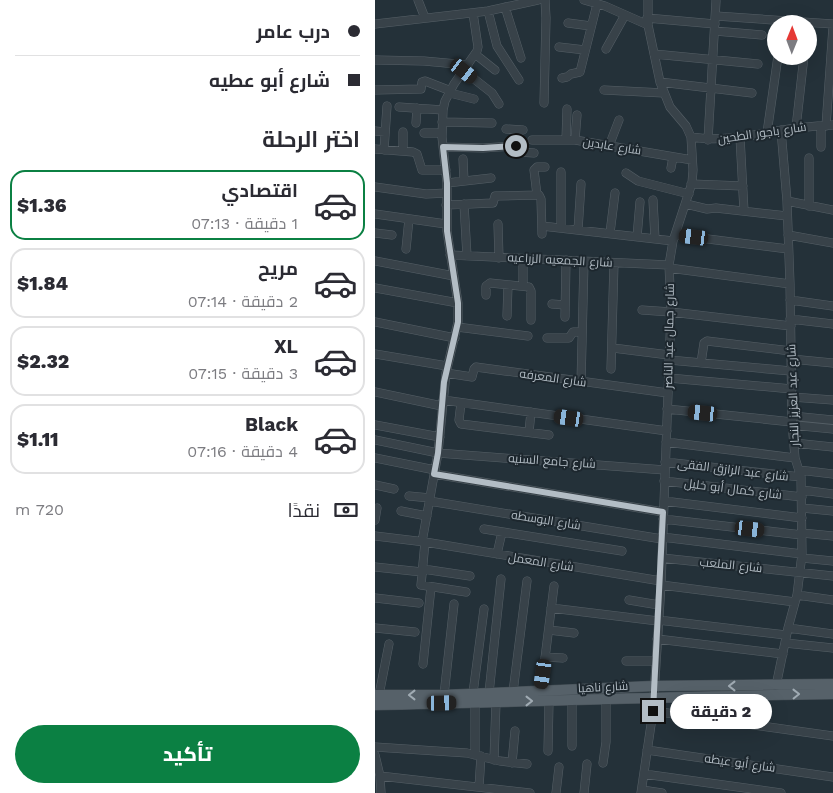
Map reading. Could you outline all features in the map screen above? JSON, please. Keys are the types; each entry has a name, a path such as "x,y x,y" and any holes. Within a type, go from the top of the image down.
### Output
{"main road":[{"name":"شارع ناهيا","path":"377,695 444,694 496,702 572,701 606,700 653,691 833,684"},
{"name":"شارع ناهيا","path":"375,705 474,698 489,692 541,690 833,694"}],"street":[{"path":"418,0 425,18"},
{"path":"375,24 488,11 508,4 538,0"},
{"path":"544,102 545,0"},
{"path":"584,0 647,21 762,35"},
{"path":"648,0 647,21 660,82 670,107 686,126 691,137"},
{"path":"708,140 716,1"},
{"path":"508,4 521,58"},
{"path":"562,78 580,72 597,4"},
{"path":"488,11 497,46 519,80"},
{"path":"466,592 421,585 427,516 438,453 446,369 457,327 458,303 447,224 447,183 442,133 443,110 445,101 475,54 478,46 473,13"},
{"path":"606,49 625,15"},
{"path":"716,16 767,21"},
{"path":"568,23 591,26"},
{"path":"817,24 833,26 827,125 821,147"},
{"path":"559,47 585,50"},
{"path":"475,54 495,70"},
{"path":"654,54 758,64"},
{"path":"376,60 424,61 466,68 492,93 499,104"},
{"path":"767,133 777,65"},
{"path":"796,128 803,65"},
{"path":"375,90 421,89 425,81 450,92 474,99"},
{"path":"660,82 752,93"},
{"path":"605,90 664,93"},
{"path":"384,150 387,106"},
{"path":"399,107 443,110"},
{"path":"416,124 417,108"},
{"path":"566,140 567,109"},
{"path":"575,140 577,115"},
{"path":"609,146 619,120"},
{"path":"442,122 492,123"},
{"name":"شارع باجور الطحين","path":"691,137 725,140 781,130 827,125"},
{"path":"513,146 510,130 523,130"},
{"name":"شارع عبد العزيز النجار","path":"776,686 786,635 796,598 802,556 802,494 800,474 795,458 792,421 787,201 781,130"},
{"path":"375,131 385,132"},
{"path":"403,132 403,151"},
{"path":"424,133 442,133"},
{"name":"شارع جمال عبد الناصر","path":"641,792 653,711 661,583 671,312 669,267 675,238 691,184 691,137"},
{"path":"740,137 744,211"},
{"name":"شارع عابدين","path":"531,140 575,140 692,160"},
{"path":"443,147 483,148 516,146 519,152 534,153"},
{"path":"375,149 413,152 417,154 422,170 445,170"},
{"path":"671,168 673,157"},
{"path":"809,158 809,206"},
{"path":"463,159 463,181"},
{"path":"545,167 537,167 534,170 537,195 541,199 542,230 561,228 655,239 675,238 788,248"},
{"path":"561,172 561,228"},
{"path":"626,173 638,181 689,194"},
{"path":"447,183 491,178"},
{"path":"578,230 581,184"},
{"path":"691,184 743,186"},
{"path":"375,187 426,194 447,193"},
{"path":"610,233 615,193"},
{"path":"447,205 493,202 495,196 537,195"},
{"path":"653,200 655,239"},
{"path":"787,201 833,210"},
{"path":"637,237 640,202"},
{"path":"464,204 467,256"},
{"path":"686,204 707,209 714,208 787,216"},
{"path":"375,214 447,224"},
{"path":"406,249 409,219"},
{"path":"498,224 499,258"},
{"path":"375,233 392,235"},
{"path":"788,234 833,243"},
{"name":"شارع الجمعيه الزراعيه","path":"450,255 669,267 790,284"},
{"path":"523,258 523,286"},
{"path":"565,317 566,260"},
{"path":"375,261 454,276"},
{"path":"581,383 584,262"},
{"path":"611,369 614,263"},
{"path":"486,295 486,286 488,284 529,287 531,291 531,320"},
{"path":"507,316 508,284"},
{"path":"375,288 458,303"},
{"path":"790,300 833,306"},
{"path":"553,304 565,305"},
{"path":"642,310 833,324"},
{"path":"375,322 455,338"},
{"path":"457,327 528,336"},
{"path":"547,338 569,338 573,332 582,332"},
{"path":"701,363 704,343 707,341 833,363"},
{"path":"613,348 701,363 791,371"},
{"path":"375,354 446,369"},
{"name":"شارع المعرفه","path":"446,369 472,377 476,367 581,383 668,393"},
{"path":"669,378 792,389"},
{"path":"375,392 443,403 461,403 667,431"},
{"path":"792,397 833,400"},
{"path":"461,403 459,420 461,424 549,435"},
{"path":"667,409 792,421 833,429"},
{"path":"529,432 531,412"},
{"path":"792,421 833,420"},
{"path":"375,425 440,437"},
{"name":"شارع جامع السنيه","path":"375,440 438,453 665,466"},
{"path":"666,442 795,458"},
{"path":"794,443 833,447"},
{"path":"375,458 435,472 663,516 802,534 833,536"},
{"name":"شارع عبد الرازق الفقى","path":"665,466 800,474 833,474"},
{"name":"شارع كمال أبو خليل","path":"664,481 802,494 833,494"},
{"path":"375,485 394,489"},
{"name":"شارع البوسطه","path":"409,496 662,538 833,561"},
{"path":"664,501 802,518"},
{"path":"375,520 377,508"},
{"path":"802,508 833,511"},
{"path":"401,511 427,516"},
{"path":"484,529 622,551"},
{"path":"497,554 502,532"},
{"name":"شارع المعمل","path":"375,536 424,542 661,583 796,598 833,600"},
{"name":"شارع الملعب","path":"662,558 833,576"},
{"path":"375,567 423,570 470,576"},
{"path":"489,692 501,579"},
{"path":"513,692 527,581"},
{"path":"541,690 554,586"},
{"path":"423,664 431,587"},
{"path":"375,598 419,603"},
{"path":"629,600 659,605"},
{"path":"444,694 455,604"},
{"path":"551,608 786,635 833,634"},
{"path":"479,787 474,698 484,609"},
{"path":"375,628 415,632"},
{"path":"549,630 574,633"},
{"path":"786,635 833,648"},
{"path":"657,639 783,654"},
{"path":"377,695 389,644"},
{"path":"545,657 563,658"},
{"path":"626,661 656,661"},
{"path":"603,763 607,742 606,700"},
{"path":"548,751 549,701"},
{"path":"572,701 572,746"},
{"path":"494,760 496,702"},
{"path":"653,711 833,736"},
{"path":"512,763 515,730"},
{"path":"375,747 478,756 527,764"},
{"name":"شارع أبو عيطه","path":"647,750 833,777"},
{"path":"375,756 382,793 375,792"},
{"path":"584,793 587,764"},
{"path":"556,793 559,767"},
{"path":"644,774 781,793"},
{"path":"379,776 530,793"},
{"path":"641,792 661,793"}],"route":[{"path":"516,146 483,148 443,147 447,183 447,231 458,303 458,322 444,382 438,453 434,474 663,512 661,585 653,686 653,711"}]}
